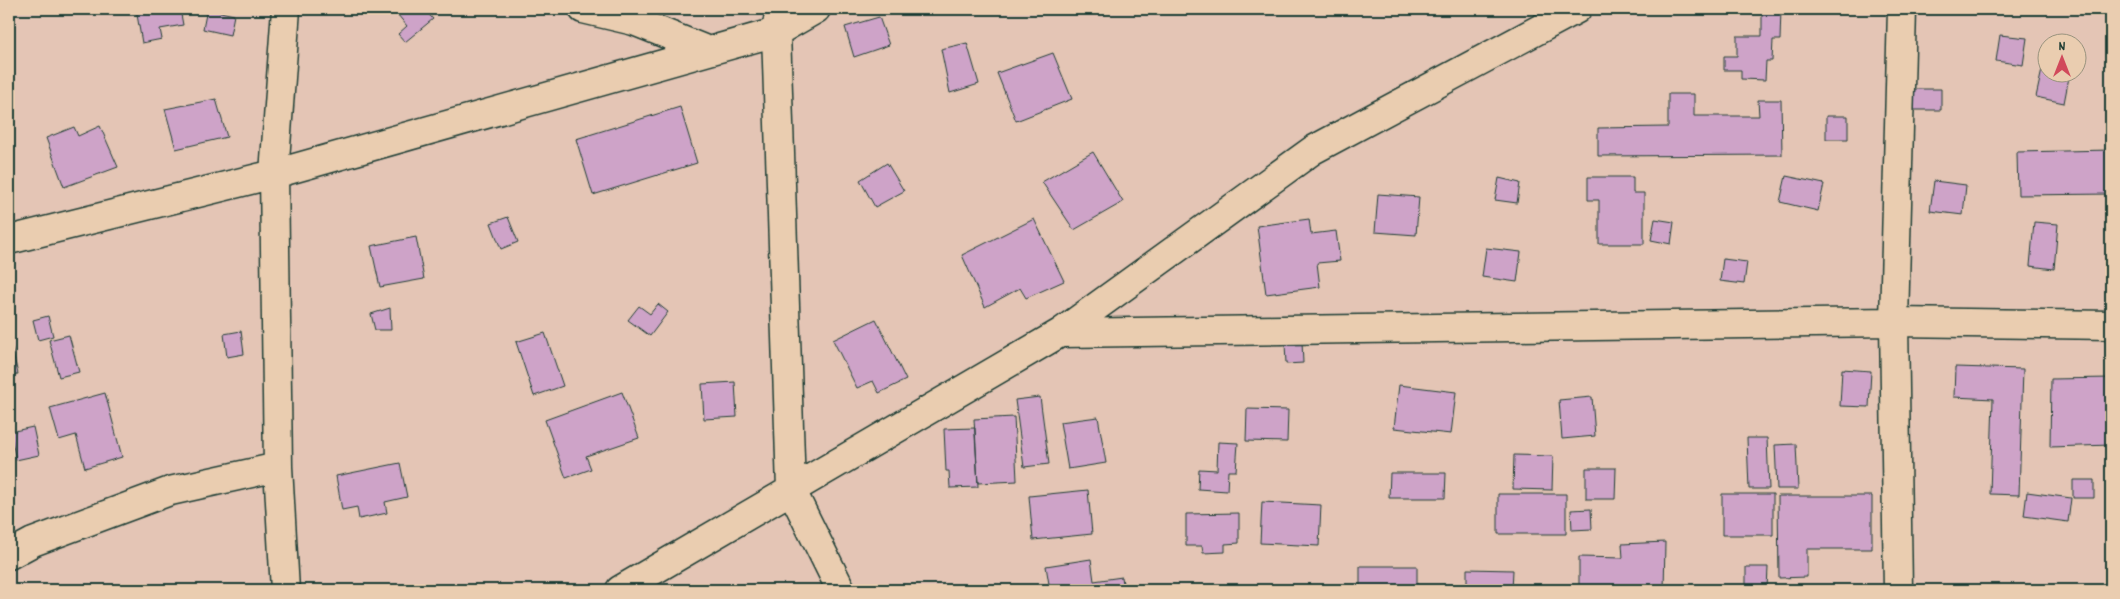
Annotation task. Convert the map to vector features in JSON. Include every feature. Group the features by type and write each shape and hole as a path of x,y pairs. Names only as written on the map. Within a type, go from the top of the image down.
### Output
{"street":[{"path":"285,590 278,467 274,174 286,9"},
{"path":"583,9 634,21 706,50"},
{"path":"9,240 274,174 706,50 778,20 816,9"},
{"path":"620,590 1060,333 1314,150 1493,56 1577,9"},
{"path":"1898,590 1894,322 1902,9"},
{"path":"778,20 791,489 841,590"},
{"path":"1060,333 1894,322 2111,325"},
{"path":"9,555 33,542 170,491 278,467"}],"building":[{"path":"136,9 180,9 183,25 160,29 162,39 142,43"},
{"path":"207,9 234,15 230,35 203,29"},
{"path":"393,9 424,9 433,19 405,42 398,34 407,26"},
{"path":"1762,9 1781,9 1780,40 1773,40 1772,61 1766,61 1765,80 1741,79 1741,70 1724,70 1724,56 1737,56 1737,36 1762,36"},
{"path":"879,17 889,45 854,57 845,27"},
{"path":"2000,35 2027,38 2023,65 1996,61"},
{"path":"967,43 979,84 950,93 941,49"},
{"path":"1053,53 1072,99 1016,121 997,73"},
{"path":"2039,82 2068,82 2064,103 2036,97"},
{"path":"1913,89 1941,89 1941,110 1913,110"},
{"path":"1668,94 1694,94 1694,116 1759,116 1758,100 1781,100 1782,155 1598,156 1598,128 1668,127"},
{"path":"216,99 227,137 176,149 165,109"},
{"path":"680,107 697,163 593,195 576,139"},
{"path":"1826,116 1848,116 1848,139 1826,139"},
{"path":"100,126 118,167 64,187 46,138 74,127 78,136"},
{"path":"2111,150 2111,194 2018,195 2017,152"},
{"path":"1093,152 1123,202 1074,230 1042,182"},
{"path":"887,163 904,191 875,207 860,180"},
{"path":"1786,176 1824,184 1818,211 1780,202"},
{"path":"1588,177 1633,177 1633,193 1644,193 1644,244 1599,244 1599,200 1588,200"},
{"path":"1499,178 1520,183 1517,203 1495,200"},
{"path":"1934,181 1966,185 1963,215 1930,211"},
{"path":"1378,194 1419,197 1416,235 1375,232"},
{"path":"508,217 518,242 501,249 491,223"},
{"path":"1034,219 1064,281 1026,298 1020,288 985,307 962,255"},
{"path":"1309,219 1311,234 1336,231 1340,261 1317,263 1320,287 1266,294 1257,226"},
{"path":"1655,219 1674,222 1671,244 1651,240"},
{"path":"2034,222 2058,224 2054,269 2030,266"},
{"path":"416,237 424,279 380,287 371,246"},
{"path":"1486,248 1521,252 1517,282 1482,277"},
{"path":"1723,259 1747,262 1744,284 1720,281"},
{"path":"658,304 668,312 650,336 628,320 639,306 650,314"},
{"path":"390,308 391,330 375,330 371,314"},
{"path":"48,316 53,336 38,340 33,320"},
{"path":"876,319 906,380 879,393 873,381 857,388 833,340"},
{"path":"241,331 244,354 227,357 224,334"},
{"path":"545,333 563,386 534,396 516,342"},
{"path":"69,335 79,372 59,377 49,340"},
{"path":"9,336 18,374 9,375"},
{"path":"1302,342 1303,363 1286,364 1285,343"},
{"path":"1955,367 2023,369 2019,495 1990,494 1993,399 1954,397"},
{"path":"1842,369 1871,371 1869,407 1840,406"},
{"path":"2111,378 2111,445 2050,447 2051,379"},
{"path":"735,382 737,417 704,419 702,384"},
{"path":"1399,385 1456,392 1451,434 1394,428"},
{"path":"622,392 639,438 586,456 591,469 566,478 545,420"},
{"path":"105,393 122,457 85,468 76,435 59,440 50,408"},
{"path":"1040,397 1049,464 1024,467 1015,400"},
{"path":"1592,397 1595,436 1562,439 1559,400"},
{"path":"1247,409 1288,410 1287,442 1246,441"},
{"path":"1014,417 1017,481 978,483 974,419"},
{"path":"1098,417 1106,463 1068,469 1060,422"},
{"path":"33,427 39,455 16,460 10,432"},
{"path":"975,428 978,487 950,488 949,471 946,471 944,429"},
{"path":"1747,438 1767,438 1769,489 1749,489"},
{"path":"1218,442 1238,443 1236,471 1228,471 1227,491 1198,489 1199,469 1217,470"},
{"path":"1796,444 1798,489 1777,489 1775,445"},
{"path":"1514,455 1553,456 1552,490 1513,489"},
{"path":"400,463 407,497 385,502 387,513 359,519 357,507 342,510 336,476"},
{"path":"1586,468 1616,468 1615,499 1586,499"},
{"path":"1390,473 1446,473 1445,498 1389,498"},
{"path":"2073,480 2094,480 2094,498 2073,498"},
{"path":"1088,490 1092,534 1033,540 1029,496"},
{"path":"2027,492 2071,498 2068,522 2024,516"},
{"path":"1498,494 1566,494 1566,534 1498,534"},
{"path":"1722,494 1773,494 1773,535 1722,535"},
{"path":"1778,496 1872,496 1872,549 1807,549 1807,577 1779,578"},
{"path":"1262,502 1321,505 1319,546 1260,543"},
{"path":"1591,509 1592,529 1572,530 1571,510"},
{"path":"1239,513 1239,543 1225,544 1225,552 1203,553 1202,546 1186,546 1186,514"},
{"path":"1665,542 1664,590 1579,590 1579,557 1623,558 1622,544"},
{"path":"1091,559 1094,581 1122,577 1124,590 1050,590 1046,566"},
{"path":"1360,566 1417,566 1417,590 1360,590"},
{"path":"1746,567 1768,567 1767,590 1746,590"},
{"path":"1467,569 1513,570 1512,590 1467,590"},
{"path":"960,588 960,590 925,590"}]}
